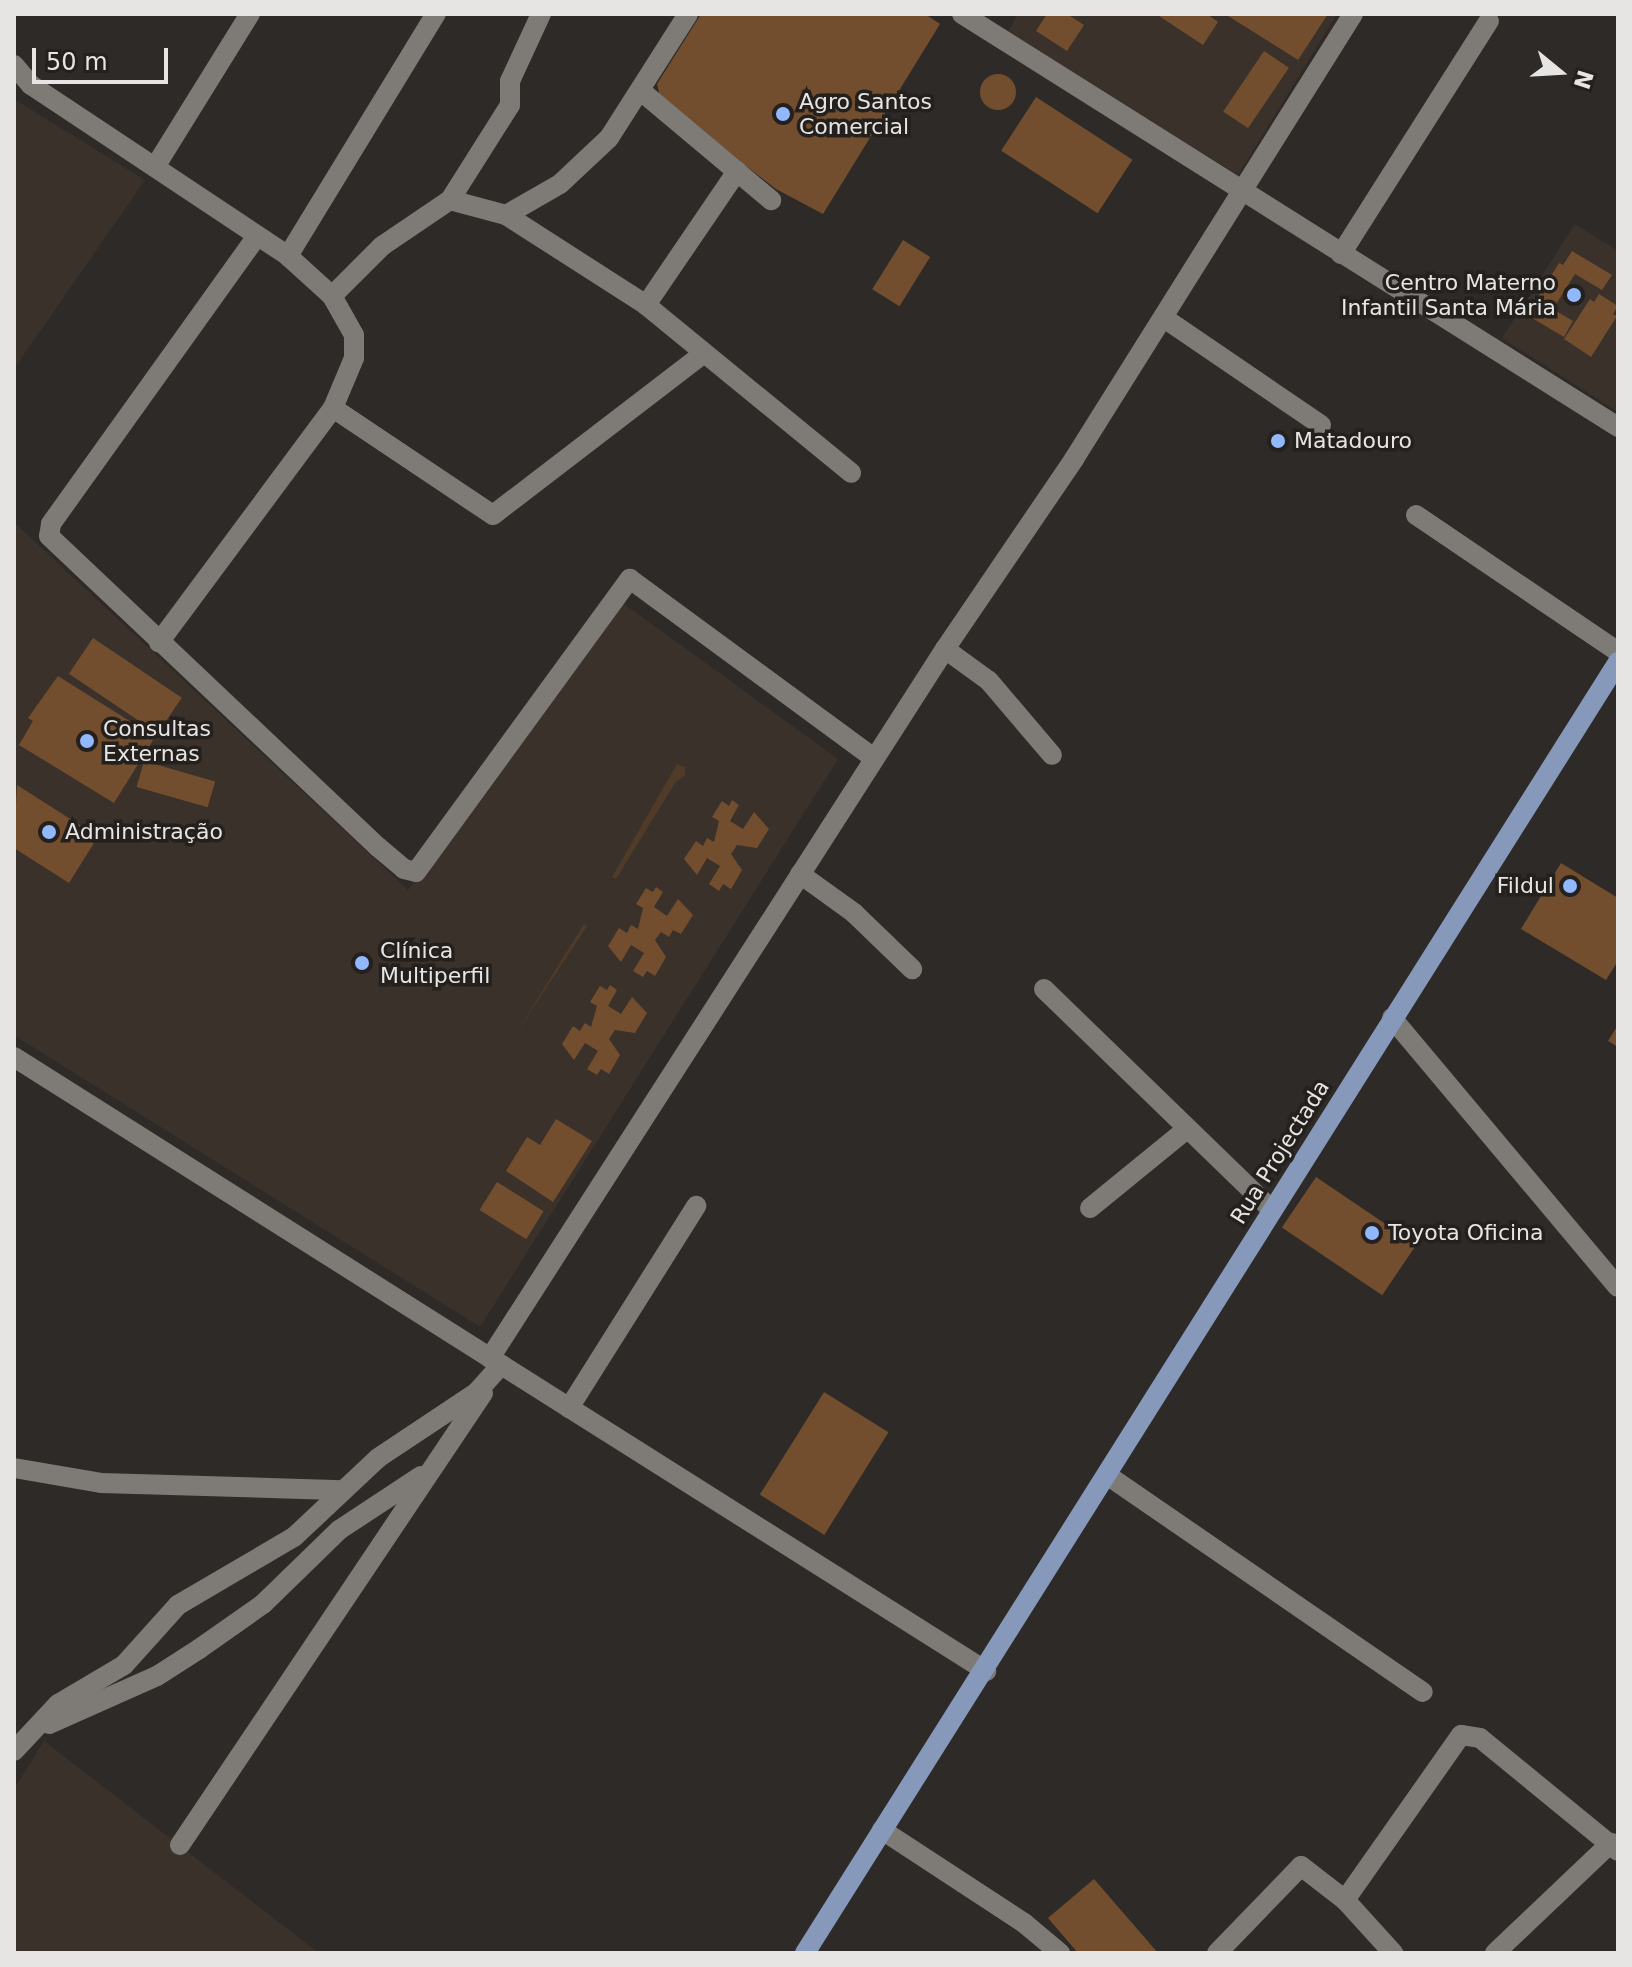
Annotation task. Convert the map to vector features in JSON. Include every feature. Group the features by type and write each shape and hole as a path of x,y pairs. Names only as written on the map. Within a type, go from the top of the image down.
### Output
{"main road":[{"name":"Rua Projectada","path":"805,1953 986,1671 1392,1018 1618,662"}],"street":[{"path":"155,167 250,14"},
{"path":"288,256 436,14"},
{"path":"332,296 382,246 450,200 510,105 510,81 541,14"},
{"path":"506,215 560,184 609,138 688,14"},
{"path":"962,14 1241,194 1618,427"},
{"path":"15,1749 58,1704 124,1665 178,1605 294,1537 378,1458 476,1393 800,874 1164,318 1353,14"},
{"path":"1341,254 1489,21"},
{"path":"14,65 31,85 288,256 332,296 354,335 351,368 333,408 159,642"},
{"path":"641,91 771,200"},
{"path":"646,305 737,171"},
{"path":"450,200 506,215 646,305 851,473"},
{"path":"257,236 49,530 52,542 378,847 413,873 630,579 874,758"},
{"path":"1164,318 1321,425"},
{"path":"333,408 493,515 704,353"},
{"path":"1416,515 1618,652"},
{"path":"945,649 989,681 1052,755"},
{"path":"800,874 854,913 912,969"},
{"path":"1044,989 1272,1210"},
{"path":"1392,1018 1618,1287"},
{"path":"14,1057 986,1671"},
{"path":"1090,1208 1187,1129"},
{"path":"569,1408 696,1206"},
{"path":"180,1845 441,1456 496,1362"},
{"path":"15,1749 61,1717 157,1676 242,1620 339,1530 404,1491 441,1456"},
{"path":"14,1468 101,1483 342,1490"},
{"path":"1107,1475 1423,1692"},
{"path":"1345,1900 1461,1735 1480,1738 1614,1847 1495,1953"},
{"path":"882,1830 1024,1923 1060,1953"},
{"path":"1217,1953 1301,1866 1345,1900 1389,1951"}],"shaded area":[{"path":"1018,14 1337,14 1238,175 1007,33"},
{"path":"14,99 145,180 14,369"},
{"name":"Centro Materno Infantil Santa Mária","path":"1575,224 1618,251 1618,412 1502,338"},
{"name":"Clínica Multiperfil","path":"14,522 408,890 620,601 838,759 480,1327 14,1035"},
{"path":"677,764 685,767 685,775 675,783 616,879 612,877"},
{"path":"584,924 587,926 512,1040"},
{"path":"44,1741 319,1953 14,1953 14,1789"}],"building":[{"name":"Agro Santos Comercial","path":"701,14 925,14 940,24 823,214 776,189 661,101 657,84"},
{"path":"1047,14 1067,14 1084,25 1067,51 1036,31"},
{"path":"1156,14 1207,14 1218,22 1203,45"},
{"path":"1225,14 1328,14 1298,60"},
{"path":"1264,51 1289,68 1248,128 1223,112"},
{"path":"998,74 1011,79 1016,92 1011,105 998,110 985,105 980,92 985,79"},
{"path":"1036,97 1132,160 1098,213 1001,151"},
{"path":"903,240 930,257 899,306 872,289"},
{"path":"1572,251 1612,275 1602,290 1575,274 1553,309 1573,321 1564,337 1527,315 1559,263 1563,265"},
{"path":"1599,294 1618,306 1613,314 1617,316 1591,357 1564,339 1590,299 1594,302"},
{"path":"93,638 182,698 158,733 69,674"},
{"name":"Consultas Externas","path":"58,676 155,737 114,803 19,745 33,721 28,718"},
{"path":"144,761 215,781 208,807 137,787"},
{"name":"Administração","path":"17,785 86,829 82,835 94,843 69,883 14,848"},
{"path":"732,800 739,805 730,821 743,829 754,812 769,829 757,848 737,845 731,854 742,870 731,889 723,884 719,891 709,884 720,866 707,858 697,875 684,859 696,841 703,846 707,838 714,842 719,821 712,817 722,801 729,806"},
{"path":"1561,863 1618,898 1618,961 1606,980 1521,929"},
{"path":"656,887 663,892 654,907 667,916 678,899 693,915 681,934 673,930 669,937 661,932 655,940 666,957 655,976 647,971 643,977 633,971 644,953 631,945 621,962 608,946 619,928 627,933 631,925 638,929 643,908 636,904 646,888 653,892"},
{"path":"610,985 617,990 608,1006 621,1014 632,997 647,1013 635,1033 615,1030 609,1039 620,1055 609,1074 601,1069 597,1075 587,1069 598,1051 585,1043 574,1060 562,1044 573,1026 580,1031 585,1023 591,1027 597,1006 590,1002 600,986 607,990"},
{"path":"1618,1025 1618,1047 1608,1041"},
{"path":"556,1119 592,1141 553,1202 506,1171 527,1137 540,1145"},
{"path":"1316,1177 1416,1245 1382,1295 1282,1228"},
{"path":"497,1182 544,1211 526,1239 480,1210"},
{"path":"824,1392 888,1432 824,1535 760,1495"},
{"path":"1094,1879 1158,1953 1078,1953 1048,1918"}],"place":[{"name":"Agro Santos Comercial","path":"783,114"},
{"name":"Centro Materno Infantil Santa Mária","path":"1574,295"},
{"name":"Matadouro","path":"1278,441"},
{"name":"Consultas Externas","path":"87,741"},
{"name":"Administração","path":"49,832"},
{"name":"Fildul","path":"1570,886"},
{"name":"Clínica Multiperfil","path":"362,963"},
{"name":"Toyota Oficina","path":"1372,1233"}]}
